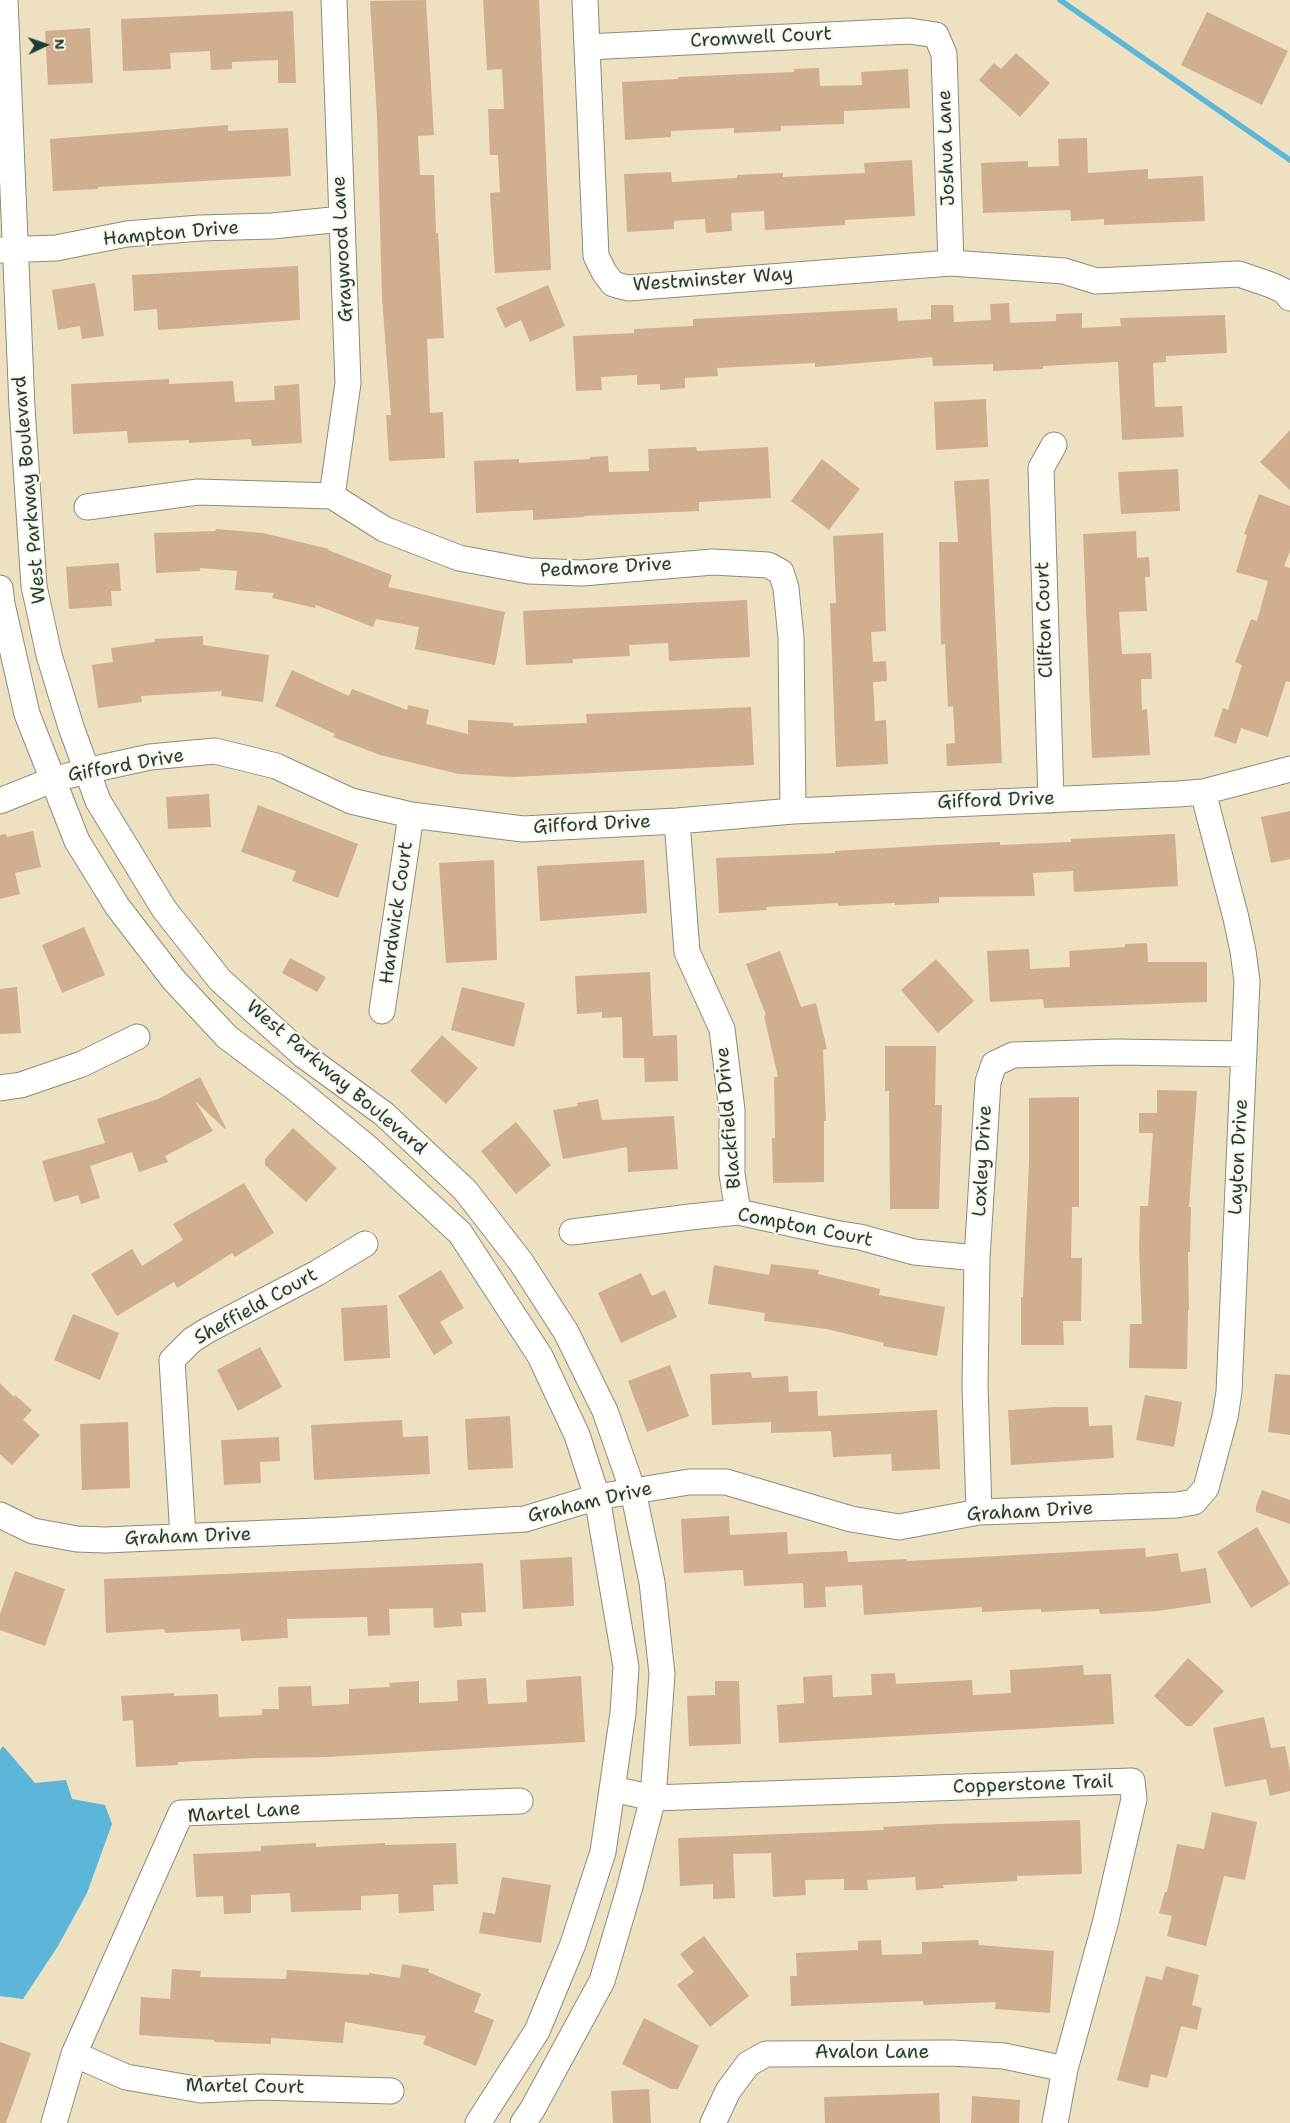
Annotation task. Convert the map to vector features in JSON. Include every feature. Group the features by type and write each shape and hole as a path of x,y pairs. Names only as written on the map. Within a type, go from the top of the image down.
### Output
{"street":[{"name":"West Parkway Boulevard","path":"5,0 8,250 34,586 49,655 86,771 98,802 158,900 220,980 304,1054 384,1114 465,1190 521,1262 566,1332 605,1411 633,1491 652,1582 662,1674 653,1798 629,1890 602,1981 532,2110 523,2123"},
{"name":"Graywood Lane","path":"332,496 348,384 334,0"},
{"name":"Westminster Way","path":"585,0 596,256 613,284 628,288 951,263 1064,271 1096,281 1239,274 1284,291 1290,298"},
{"name":"Cromwell Court","path":"587,47 908,31 936,35"},
{"name":"Joshua Lane","path":"936,35 944,54 951,263"},
{"name":"Hampton Drive","path":"8,250 56,248 136,233 200,228 272,226 342,219"},
{"name":"Clifton Court","path":"1051,800 1041,468 1054,444"},
{"path":"87,507 198,492 332,496"},
{"name":"Pedmore Drive","path":"332,496 384,529 459,558 528,572 582,573 713,562 768,565 781,572 786,588 791,638 793,811"},
{"name":"West Parkway Boulevard","path":"0,588 27,714 77,841 117,906 173,979 227,1037 295,1088 369,1149 460,1233 540,1356 577,1435 597,1497 626,1668 623,1713 603,1852 573,1944 537,2032 478,2123"},
{"name":"Gifford Drive","path":"0,801 52,780 86,771 150,757 215,752 276,766 351,801 411,815 523,829 677,821 793,811 1203,792 1290,769"},
{"name":"Layton Drive","path":"1177,1505 1194,1502 1206,1488 1225,1417 1229,1392 1247,981 1243,951 1203,792"},
{"name":"Hardwick Court","path":"382,1011 411,815"},
{"name":"Blackfield Drive","path":"677,821 688,952 722,1029 732,1110 732,1174 738,1212"},
{"path":"0,1088 21,1084 82,1064 137,1037"},
{"name":"Loxley Drive","path":"979,1512 975,1385 978,1258 988,1082 994,1064 1013,1055 1116,1052 1244,1054"},
{"name":"Compton Court","path":"572,1232 690,1216 738,1212 860,1237 914,1252 978,1258"},
{"name":"Sheffield Court","path":"183,1536 172,1360 192,1340 208,1330 317,1273 366,1244"},
{"name":"Graham Drive","path":"0,1515 33,1531 78,1539 105,1540 340,1530 525,1519 597,1497 689,1482 726,1482 851,1519 898,1527 979,1512 1177,1505"},
{"name":"Copperstone Trail","path":"613,1789 653,1798 1132,1781 1134,1799 1105,1924 1065,2069 1055,2123"},
{"name":"Martel Lane","path":"54,2123 74,2054 181,1813 520,1801"},
{"name":"Avalon Lane","path":"713,2123 728,2091 748,2064 766,2054 952,2053 1004,2056 1065,2069"},
{"name":"Martel Court","path":"74,2054 126,2077 201,2090 261,2087 391,2091"}],"water":[{"path":"3,1746 35,1783 66,1780 72,1799 105,1805 112,1824 87,1893 58,1946 23,1999 0,1996 0,1750"}],"building":[{"path":"426,0 434,135 418,136 420,175 434,175 436,233 438,233 444,338 427,339 430,413 443,412 445,458 389,461 386,415 391,415 382,298 377,117 370,1"},
{"path":"483,0 539,0 551,270 495,273 490,193 500,192 498,155 490,155 488,109 504,109 502,69 487,70"},
{"path":"293,11 296,83 278,83 278,60 232,62 232,69 211,70 210,51 170,53 171,69 123,71 121,19"},
{"path":"1207,12 1288,51 1262,105 1181,65"},
{"path":"90,28 93,83 48,85 45,31"},
{"path":"1016,53 1050,83 1020,117 979,80 994,63 1001,69"},
{"path":"819,68 820,86 862,85 861,72 908,69 910,108 844,111 844,124 781,126 781,131 734,133 734,128 671,131 671,137 625,140 622,82 678,79 678,77 794,72 794,69"},
{"path":"228,125 228,131 288,128 291,176 53,191 50,139"},
{"path":"1087,138 1088,173 1148,169 1148,179 1203,176 1205,221 1104,225 1104,219 1071,221 1070,210 983,213 981,163 1028,161 1028,167 1059,166 1058,139"},
{"path":"912,160 915,216 845,220 845,225 765,230 764,211 731,213 732,231 706,233 705,219 674,221 674,229 627,232 624,174 671,172 672,182 737,178 737,175 783,173 783,177 865,173 864,163"},
{"path":"298,266 300,320 158,330 157,309 134,311 132,275"},
{"path":"95,283 104,336 82,339 80,326 58,330 52,290"},
{"path":"548,285 565,326 530,342 521,320 505,328 496,308"},
{"path":"1009,303 1010,323 1056,321 1056,314 1082,313 1082,328 1121,326 1120,318 1225,315 1227,353 1166,356 1166,362 1153,363 1155,407 1182,406 1184,437 1122,440 1118,362 1043,366 1043,369 993,371 993,364 933,366 932,357 815,367 815,363 717,368 718,376 685,378 685,388 660,390 660,384 637,385 637,375 601,377 602,390 576,391 573,336 634,333 634,329 693,326 693,319 897,308 898,321 931,319 931,305 953,305 954,322 991,320 990,304"},
{"path":"169,379 169,384 233,381 235,402 275,400 274,386 299,384 302,443 252,446 251,439 189,443 189,440 128,443 127,431 73,434 71,384"},
{"path":"986,399 988,447 936,450 934,402"},
{"path":"1290,430 1290,490 1260,462"},
{"path":"696,447 697,451 768,447 771,498 699,502 699,511 533,520 533,510 476,513 474,461 519,459 519,463 590,459 590,457 608,456 609,472 649,471 648,449"},
{"path":"822,459 860,489 829,530 791,501"},
{"path":"1178,469 1180,511 1121,514 1118,472"},
{"path":"989,479 1002,763 947,766 946,744 955,743 953,706 948,707 945,644 941,645 939,542 958,542 954,481"},
{"path":"1259,494 1290,506 1290,551 1284,566 1290,568 1290,682 1286,681 1268,737 1241,728 1236,744 1214,736 1223,708 1228,710 1242,665 1235,662 1251,619 1257,621 1268,581 1236,572 1247,535 1244,534"},
{"path":"216,529 263,533 329,549 392,575 388,587 505,612 495,665 415,649 419,627 376,619 373,627 316,605 315,608 272,598 274,593 235,590 237,571 200,568 200,571 156,573 154,533 215,531"},
{"path":"1136,531 1137,558 1149,557 1150,577 1145,577 1147,611 1119,612 1122,654 1151,653 1152,679 1141,679 1142,710 1147,709 1150,755 1092,758 1083,534"},
{"path":"883,533 886,631 871,632 873,662 886,661 887,681 873,682 875,721 886,720 888,764 836,767 830,603 836,603 833,536"},
{"path":"119,563 121,591 111,591 112,606 69,609 66,567"},
{"path":"747,600 750,657 669,661 668,643 629,645 630,656 572,659 573,663 526,665 523,611"},
{"path":"203,636 203,645 269,655 263,702 221,696 222,691 141,696 142,702 98,708 92,665 113,662 111,648 155,642 154,639"},
{"path":"292,670 349,696 352,689 407,710 408,705 429,710 426,724 468,734 468,720 514,723 513,726 587,723 586,714 751,707 754,765 513,777 459,774 380,755 333,737 335,734 275,706"},
{"path":"209,794 211,827 168,829 166,797"},
{"path":"258,805 358,844 338,898 292,881 296,871 241,852"},
{"path":"1290,811 1290,859 1271,863 1261,817"},
{"path":"33,831 41,867 15,873 20,894 0,899 0,835 6,834 7,837"},
{"path":"1175,834 1178,886 1074,892 1073,871 1033,873 1035,896 939,897 939,903 838,906 838,903 766,907 767,910 719,913 716,858 835,853 835,851 1000,842 1000,845 1071,842 1071,839"},
{"path":"494,860 497,960 446,963 439,863"},
{"path":"644,860 647,913 540,921 537,866"},
{"path":"84,927 105,975 62,993 42,945"},
{"path":"1147,943 1148,962 1207,962 1207,1002 1044,1008 1043,999 990,1002 987,951 1029,949 1030,969 1070,967 1069,951 1125,947 1125,944"},
{"path":"780,951 801,1007 816,1003 827,1049 823,1050 826,1121 824,1121 824,1182 773,1183 772,1138 775,1138 774,1077 778,1077 764,1016 766,1015 746,964"},
{"path":"290,958 326,977 317,992 282,973"},
{"path":"936,959 974,1001 938,1033 901,990"},
{"path":"650,972 653,1036 677,1035 678,1081 645,1082 644,1058 623,1058 622,1017 602,1018 602,1012 577,1014 575,976"},
{"path":"17,987 21,1033 0,1034 0,989"},
{"path":"462,987 525,1003 514,1047 451,1030"},
{"path":"442,1035 478,1068 446,1104 410,1071"},
{"path":"885,1046 936,1046 935,1105 942,1105 939,1209 890,1209 889,1091 885,1091"},
{"path":"200,1077 225,1129 195,1101 213,1131 165,1156 168,1162 139,1172 132,1152 90,1166 100,1198 81,1204 78,1195 54,1202 42,1161 105,1143 97,1119 158,1099"},
{"path":"1157,1090 1197,1091 1189,1207 1191,1207 1190,1252 1188,1252 1187,1369 1129,1368 1130,1324 1142,1324 1139,1247 1140,1206 1148,1206 1153,1133 1139,1133 1139,1113 1157,1113"},
{"path":"1079,1097 1079,1207 1072,1207 1071,1258 1082,1258 1081,1321 1063,1321 1064,1345 1021,1345 1021,1297 1023,1297 1029,1162 1029,1098"},
{"path":"598,1099 602,1120 674,1116 678,1169 628,1172 627,1147 563,1159 553,1110 578,1106 577,1103"},
{"path":"516,1122 551,1165 516,1194 481,1151"},
{"path":"293,1128 337,1168 306,1202 265,1165 265,1159"},
{"path":"244,1183 274,1233 235,1257 232,1253 177,1288 174,1282 117,1316 91,1274 132,1249 142,1266 183,1240 173,1224"},
{"path":"771,1264 819,1270 818,1274 880,1289 879,1295 945,1307 937,1356 883,1346 884,1343 827,1329 764,1321 765,1313 708,1304 714,1265 769,1275"},
{"path":"441,1270 464,1308 440,1322 453,1343 434,1355 398,1296"},
{"path":"641,1273 652,1296 665,1290 677,1317 621,1343 598,1293"},
{"path":"387,1305 390,1358 344,1361 341,1308"},
{"path":"73,1314 119,1333 100,1380 54,1360"},
{"path":"260,1347 282,1387 238,1411 217,1370"},
{"path":"670,1365 689,1416 647,1432 628,1381"},
{"path":"751,1372 752,1378 788,1376 789,1392 817,1391 818,1416 937,1410 940,1469 892,1471 891,1454 833,1457 831,1431 771,1433 771,1422 712,1425 710,1374"},
{"path":"1275,1374 1290,1375 1290,1435 1268,1432"},
{"path":"0,1383 14,1397 15,1395 32,1410 23,1420 40,1435 12,1465 0,1454"},
{"path":"1145,1395 1182,1402 1174,1447 1136,1440"},
{"path":"1088,1407 1089,1426 1112,1425 1114,1458 1011,1465 1008,1410"},
{"path":"510,1416 513,1468 468,1470 465,1419"},
{"path":"402,1420 403,1437 428,1436 430,1474 314,1480 311,1425"},
{"path":"128,1422 130,1488 82,1490 80,1424"},
{"path":"279,1437 280,1461 260,1462 261,1483 224,1485 221,1440"},
{"path":"1262,1490 1290,1500 1290,1524 1256,1512 1256,1506"},
{"path":"729,1516 730,1535 787,1532 788,1554 847,1551 848,1562 907,1559 907,1561 1145,1548 1146,1557 1178,1553 1181,1572 1206,1568 1211,1603 1158,1611 1100,1614 1099,1609 1041,1612 1041,1609 982,1612 982,1607 864,1615 862,1585 825,1587 826,1607 804,1608 803,1583 744,1586 743,1570 684,1573 681,1519"},
{"path":"1257,1527 1290,1584 1251,1608 1217,1552"},
{"path":"572,1557 574,1606 523,1609 520,1560"},
{"path":"483,1563 486,1612 461,1613 462,1626 434,1628 433,1608 389,1609 390,1635 368,1636 367,1617 287,1619 288,1638 241,1641 240,1629 165,1633 164,1629 106,1633 104,1579"},
{"path":"15,1571 65,1589 45,1646 0,1630 0,1614"},
{"path":"1188,1658 1224,1691 1192,1726 1186,1726 1154,1696"},
{"path":"1083,1665 1084,1675 1111,1674 1114,1724 779,1743 777,1705 804,1703 803,1677 832,1675 833,1697 872,1695 871,1674 895,1673 896,1684 972,1680 973,1695 1011,1693 1010,1670"},
{"path":"581,1676 585,1742 327,1757 178,1762 178,1765 136,1767 133,1720 123,1721 121,1696 174,1693 174,1696 218,1694 219,1717 262,1715 262,1709 279,1709 278,1687 311,1686 312,1706 349,1704 349,1689 390,1687 389,1683 419,1681 419,1703 458,1701 457,1680 486,1678 488,1704 527,1702 526,1680"},
{"path":"715,1681 739,1681 741,1744 689,1746 687,1696 715,1695"},
{"path":"1264,1717 1271,1748 1285,1746 1290,1771 1290,1791 1270,1796 1266,1779 1225,1787 1213,1728"},
{"path":"1212,1812 1257,1822 1245,1880 1224,1876 1206,1946 1167,1936 1172,1916 1159,1913 1165,1892 1167,1892 1177,1844 1204,1849"},
{"path":"1080,1820 1082,1874 1017,1876 1017,1881 943,1885 944,1888 916,1890 915,1877 867,1880 868,1890 844,1890 844,1879 805,1880 806,1895 773,1897 771,1853 733,1854 735,1898 713,1899 713,1884 680,1886 678,1838 884,1830 883,1827 940,1824"},
{"path":"316,1843 316,1847 385,1843 385,1845 456,1843 458,1884 433,1885 434,1911 399,1913 398,1894 361,1896 361,1910 291,1912 290,1893 251,1895 251,1913 224,1914 223,1896 196,1897 193,1854 261,1851 261,1846"},
{"path":"502,1877 551,1885 541,1943 479,1933 483,1912 495,1914"},
{"path":"704,1936 749,1996 710,2027 677,1985 694,1972 680,1954"},
{"path":"881,1940 882,1955 922,1954 922,1942 978,1940 979,1945 1054,1951 1050,2013 995,2009 996,2002 924,2005 923,2001 791,2006 790,1976 797,1976 796,1953 858,1950 858,1941"},
{"path":"402,1964 429,1969 428,1972 481,1994 474,2012 494,2020 476,2066 423,2044 426,2036 345,2022 343,2043 271,2038 271,2044 214,2042 214,2040 139,2035 141,1997 170,1999 172,1969 201,1971 200,1977 286,1979 287,1970 369,1975 369,1973 400,1978"},
{"path":"1166,1966 1199,1975 1192,2005 1202,2008 1197,2030 1181,2026 1167,2078 1151,2074 1148,2088 1117,2080 1146,1976 1162,1980"},
{"path":"644,2018 699,2046 678,2089 671,2089 622,2064"},
{"path":"0,2042 31,2053 6,2123 0,2123"},
{"path":"649,2089 651,2123 613,2123 611,2091"},
{"path":"939,2093 940,2123 825,2123 824,2097"},
{"path":"972,2096 1020,2100 1019,2123 971,2123"}],"waterway":[{"path":"1060,0 1290,160"}]}
